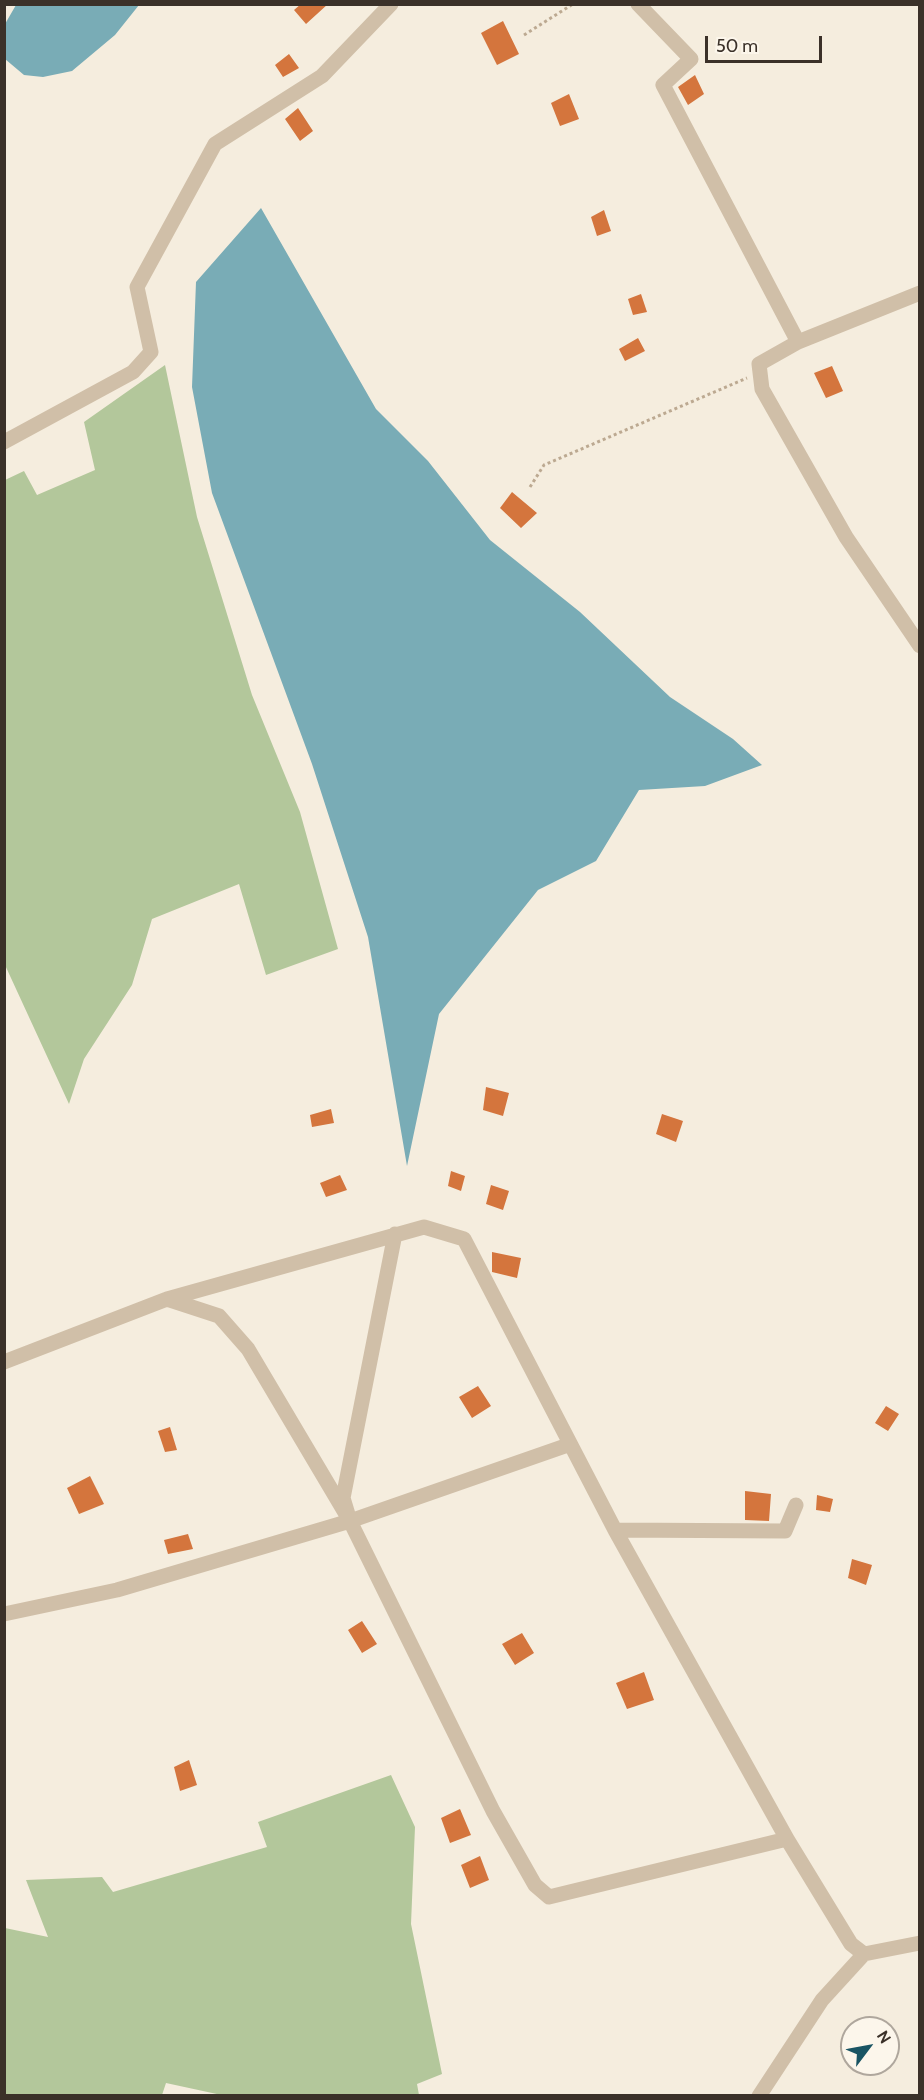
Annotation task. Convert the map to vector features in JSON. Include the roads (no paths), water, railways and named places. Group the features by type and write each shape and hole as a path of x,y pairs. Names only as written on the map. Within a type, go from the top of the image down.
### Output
{"street":[{"path":"4,442 133,372 151,352 137,287 215,144 322,76 391,4"},
{"path":"638,4 691,59 663,85 798,342"},
{"path":"920,293 798,342 759,364 762,389 846,537 920,646"},
{"path":"4,1362 167,1299 394,1234 424,1227 464,1239 568,1445 787,1839 851,1944 864,1954"},
{"path":"350,1521 343,1498 394,1234"},
{"path":"167,1299 219,1316 248,1348 350,1521 493,1811 535,1885 549,1897 787,1839"},
{"path":"4,1614 117,1590 350,1521 568,1445"},
{"path":"615,1530 785,1531 796,1505"},
{"path":"759,2096 822,2000 864,1954 920,1943"}],"water":[{"path":"16,5 139,5 115,35 72,71 43,77 24,75 5,59 5,24"},
{"path":"261,208 376,409 428,461 490,540 580,612 670,697 733,739 762,765 705,786 639,790 596,861 538,890 439,1014 407,1166 368,937 312,764 212,493 192,387 196,282"}]}
